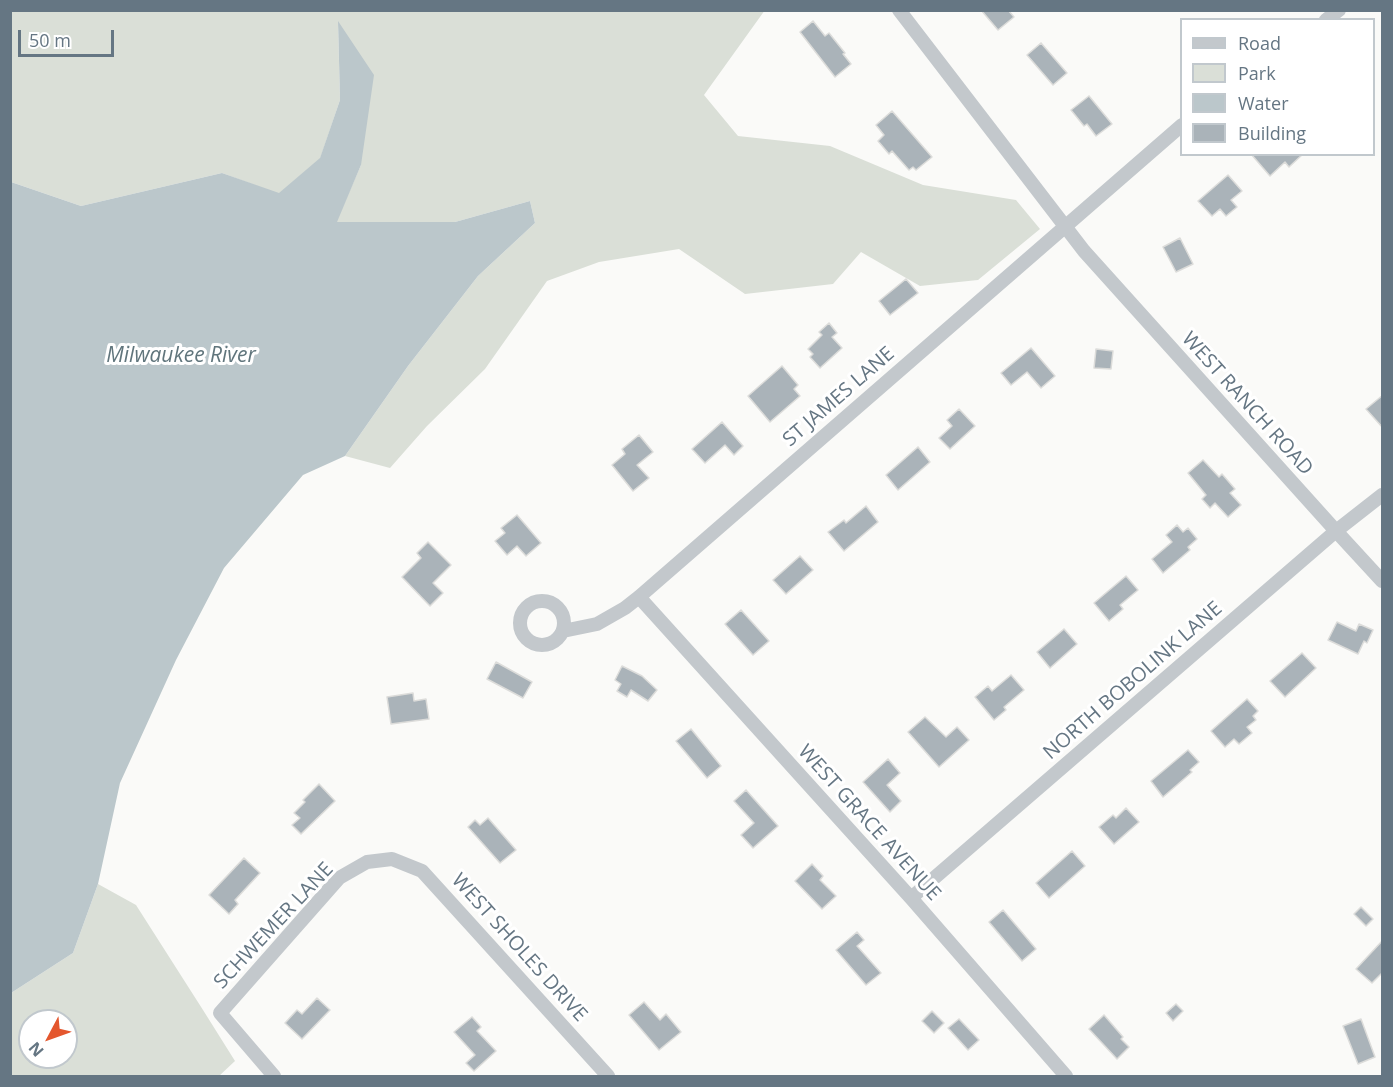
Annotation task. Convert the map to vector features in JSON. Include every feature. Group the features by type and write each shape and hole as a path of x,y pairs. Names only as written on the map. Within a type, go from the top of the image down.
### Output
{"street":[{"path":"898,10 1065,226"},
{"name":"ST JAMES LANE","path":"563,631 597,624 639,597 1180,127"},
{"name":"WEST RANCH ROAD","path":"1065,226 1084,251 1383,581"},
{"name":"NORTH BOBOLINK LANE","path":"911,898 1336,531 1383,495"},
{"name":"WEST GRACE AVENUE","path":"639,597 911,898 1066,1077"},
{"name":"SCHWEMER LANE","path":"274,1077 220,1013 339,878 367,862 392,859"},
{"name":"WEST SHOLES DRIVE","path":"392,859 423,871 608,1077"}],"green space":[{"path":"765,10 704,95 738,136 830,146 923,185 1016,200 1040,229 978,280 920,286 861,252 833,284 745,294 679,249 599,262 547,281 485,369 427,426 390,468 345,456 408,366 478,276 535,223 530,201 455,222 336,222 361,165 338,23 340,100 320,159 279,194 222,173 81,206 11,182 11,11"},
{"path":"98,884 136,905 235,1061 219,1076 11,1076 11,993 73,953"}],"water":[{"name":"Milwaukee River","path":"338,21 374,75 361,165 337,222 455,222 530,201 535,223 478,276 408,366 345,456 303,475 224,568 176,660 120,783 98,884 73,953 11,993 11,182 81,206 222,173 279,193 320,158 340,100"}],"building":[{"path":"981,10 1008,10 1014,17 998,30"},
{"path":"813,21 825,36 829,33 851,64 835,77 800,32"},
{"path":"1041,43 1067,73 1053,85 1027,55"},
{"path":"1089,96 1112,124 1096,136 1087,124 1084,126 1071,110"},
{"path":"892,111 932,157 916,170 913,167 909,170 892,151 889,154 878,141 884,135 876,125"},
{"path":"1253,156 1301,156 1289,167 1285,162 1270,176"},
{"path":"1228,175 1242,191 1231,200 1237,207 1226,216 1220,209 1212,216 1198,201"},
{"path":"1180,238 1193,264 1176,272 1163,247"},
{"path":"906,279 918,293 890,315 879,301"},
{"path":"829,323 837,333 832,337 842,348 820,368 810,357 813,354 808,349 822,335 819,332"},
{"path":"1031,348 1055,376 1041,388 1027,372 1011,385 1001,373"},
{"path":"1096,349 1113,351 1111,369 1094,368"},
{"path":"782,366 798,385 794,389 800,396 770,422 748,396"},
{"path":"1383,395 1383,428 1366,409"},
{"path":"959,409 975,426 950,449 939,438 952,426 947,420"},
{"path":"722,422 743,446 734,455 725,445 705,463 692,449"},
{"path":"639,435 653,452 637,465 649,478 633,491 612,465 625,454 622,449"},
{"path":"918,447 930,462 898,490 886,475"},
{"path":"1203,460 1219,477 1222,474 1235,489 1230,493 1241,505 1228,517 1215,503 1210,508 1202,499 1206,495 1188,473"},
{"path":"866,506 878,522 844,551 828,532 844,520 846,523"},
{"path":"517,515 541,543 526,556 517,546 507,555 495,541 505,533 501,528"},
{"path":"1177,525 1183,532 1188,528 1197,539 1188,547 1190,550 1163,573 1152,559 1172,542 1166,535"},
{"path":"428,542 451,565 433,583 443,593 430,606 402,577 421,558 417,553"},
{"path":"800,556 813,570 786,594 773,580"},
{"path":"1126,576 1138,590 1120,605 1123,609 1109,621 1094,603"},
{"path":"741,610 769,641 753,655 725,624"},
{"path":"1337,622 1356,631 1359,624 1373,630 1367,643 1364,641 1358,654 1328,640"},
{"path":"1064,629 1077,644 1050,668 1037,652"},
{"path":"1302,653 1316,668 1285,697 1270,681"},
{"path":"496,662 532,682 523,698 487,679"},
{"path":"622,666 642,676 657,690 648,701 631,690 627,697 617,691 621,684 615,680"},
{"path":"1011,675 1024,690 1004,707 1006,710 994,720 975,697 988,686 992,691"},
{"path":"413,693 414,701 426,699 429,719 391,724 387,697"},
{"path":"1247,699 1258,711 1253,716 1256,720 1247,727 1252,733 1239,744 1234,739 1225,747 1211,731"},
{"path":"925,717 946,737 957,727 969,740 939,767 908,732"},
{"path":"691,729 721,766 707,778 676,741"},
{"path":"1188,750 1199,762 1190,770 1192,772 1163,797 1151,781"},
{"path":"888,759 900,773 887,785 901,801 890,812 863,782"},
{"path":"319,784 335,801 301,834 292,825 300,818 294,813"},
{"path":"746,790 778,826 753,848 741,835 754,823 734,801"},
{"path":"1126,808 1139,822 1114,844 1099,827 1113,815 1116,818"},
{"path":"488,818 516,850 500,863 468,827 475,820 480,825"},
{"path":"1072,851 1085,866 1049,898 1036,883"},
{"path":"244,858 260,873 235,900 238,904 229,914 209,895"},
{"path":"812,864 823,876 820,880 836,896 822,909 795,881"},
{"path":"1361,907 1373,919 1366,926 1354,914"},
{"path":"1003,910 1036,949 1022,961 989,922"},
{"path":"857,932 864,940 857,946 881,973 866,985 836,950"},
{"path":"1383,940 1383,972 1372,983 1356,969"},
{"path":"317,998 330,1010 302,1039 285,1023 297,1010 302,1014"},
{"path":"644,1002 660,1020 666,1014 681,1032 659,1050 629,1015"},
{"path":"1176,1004 1183,1011 1173,1021 1166,1013"},
{"path":"932,1011 944,1023 934,1033 922,1021"},
{"path":"1104,1015 1129,1047 1117,1059 1089,1029"},
{"path":"472,1017 481,1027 477,1031 496,1051 474,1071 466,1063 475,1055 454,1032"},
{"path":"959,1019 979,1040 968,1050 948,1028"},
{"path":"1361,1019 1375,1057 1358,1064 1343,1026"}]}
